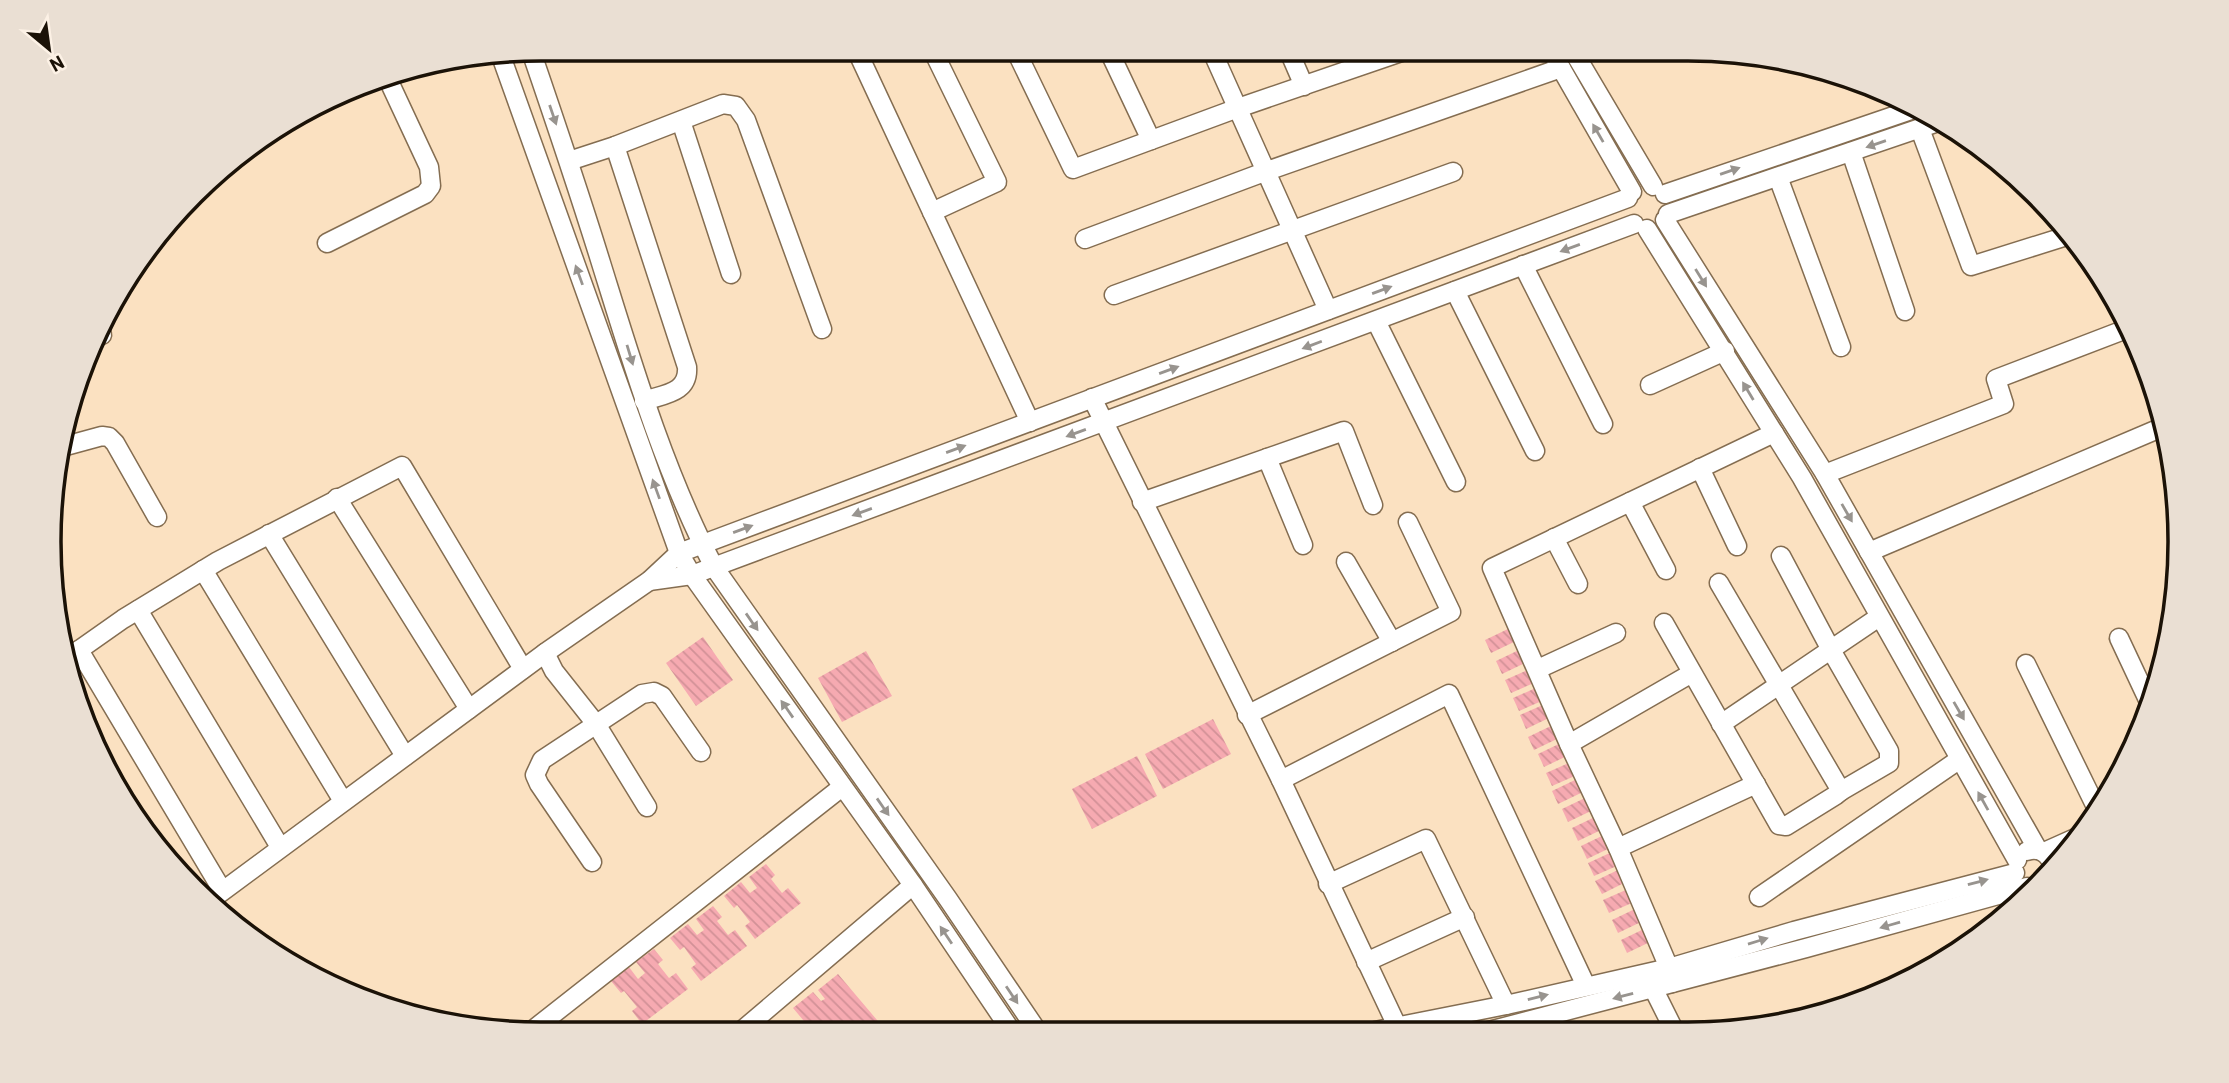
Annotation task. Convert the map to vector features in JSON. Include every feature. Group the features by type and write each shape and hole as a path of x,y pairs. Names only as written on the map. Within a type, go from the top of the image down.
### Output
{"street":[{"path":"535,61 569,161 644,401 702,544 714,567 1031,1022"},
{"path":"862,61 1030,422"},
{"path":"932,212 997,181 938,61"},
{"path":"1021,61 1073,169 1376,61"},
{"path":"1114,61 1151,140"},
{"path":"1216,61 1328,310"},
{"path":"1293,61 1304,86"},
{"path":"1557,61 1630,195 1627,212 1641,226 1725,351 1801,478 1960,759 2016,866 2023,885"},
{"path":"1579,61 1659,190 1669,200 1667,217 1825,474 2045,856"},
{"path":"503,63 679,553 692,576 913,885 1005,1022"},
{"path":"1085,239 1267,171 1561,68"},
{"path":"327,243 425,194 431,186 429,167 391,86"},
{"path":"569,161 723,104 736,106 746,120 822,329"},
{"path":"216,895 545,653 649,581 679,553 1328,310 1630,195 1645,186 1659,190 1903,113"},
{"path":"681,121 731,274"},
{"path":"649,581 692,576 1523,265 1641,226 1660,225 1667,217 1928,126"},
{"path":"1920,129 1971,266 2060,238"},
{"path":"615,146 687,367 688,377 685,384 644,401"},
{"path":"1851,152 1905,311"},
{"path":"1114,295 1453,172"},
{"path":"1778,177 1841,347"},
{"path":"1523,265 1604,424"},
{"path":"1455,291 1535,451"},
{"path":"1376,321 1456,482"},
{"path":"1825,474 2004,404 1996,379 2119,332"},
{"path":"1650,385 1725,351"},
{"path":"1091,398 1281,780 1395,1022"},
{"path":"1869,552 2154,430"},
{"path":"1142,502 1344,431 1373,505"},
{"path":"1671,976 1618,848 1492,568 1774,433"},
{"path":"71,444 102,436 109,437 157,517"},
{"path":"1267,458 1303,545"},
{"path":"75,653 202,570 402,466 523,669"},
{"path":"1700,468 1737,546"},
{"path":"337,498 468,709"},
{"path":"1630,502 1666,570"},
{"path":"1247,715 1451,612 1408,522"},
{"path":"269,534 405,756"},
{"path":"1554,538 1578,584"},
{"path":"1664,623 1779,825 1786,825 1889,763 1889,751 1831,650 1782,556"},
{"path":"1346,562 1392,642"},
{"path":"202,570 343,801"},
{"path":"1719,583 1841,791"},
{"path":"138,610 280,847"},
{"path":"1721,724 1879,618"},
{"path":"1538,669 1616,633"},
{"path":"2119,638 2144,690"},
{"path":"545,653 554,671 596,724 648,807"},
{"path":"75,655 212,890"},
{"path":"2026,664 2092,799"},
{"path":"1569,744 1692,673"},
{"path":"592,862 535,775 542,761 642,694 654,692 662,696 701,752"},
{"path":"1281,780 1449,694 1586,986"},
{"path":"816,750 835,739"},
{"path":"1759,897 1960,759"},
{"path":"1618,848 1756,784"},
{"path":"543,1022 842,787"},
{"path":"1328,884 1426,839 1506,1005"},
{"path":"1523,1022 1653,988 1671,976 1794,931 2016,866 2025,851 2045,856"},
{"path":"752,1022 913,885"},
{"path":"1422,1022 1586,986 1671,976 2018,890"},
{"path":"1366,962 1465,917"},
{"path":"1653,988 1670,1022"}],"building":[{"path":"1510,628 1516,641 1491,653 1485,640"},
{"path":"703,637 733,680 696,706 666,663"},
{"path":"1521,649 1527,662 1502,674 1496,661"},
{"path":"866,651 892,696 842,722 818,678"},
{"path":"1530,669 1536,682 1511,693 1505,680"},
{"path":"1538,687 1544,700 1519,711 1513,698"},
{"path":"1545,704 1551,717 1526,729 1520,715"},
{"path":"1213,719 1231,754 1163,789 1145,754"},
{"path":"1553,725 1559,738 1534,750 1528,737"},
{"path":"1563,742 1569,755 1544,767 1538,754"},
{"path":"1137,756 1157,796 1092,829 1072,789"},
{"path":"1571,762 1577,775 1552,786 1546,773"},
{"path":"1577,779 1583,792 1558,804 1552,791"},
{"path":"1587,797 1593,810 1568,822 1562,809"},
{"path":"1597,816 1603,829 1578,841 1572,828"},
{"path":"1606,834 1612,847 1587,859 1581,846"},
{"path":"1612,852 1619,865 1594,876 1588,863"},
{"path":"766,864 775,875 771,879 782,893 788,888 801,903 755,939 745,926 750,922 737,905 734,908 724,896 741,882 750,893 757,888 749,877"},
{"path":"1620,869 1626,882 1602,894 1595,881"},
{"path":"1628,889 1634,902 1609,913 1603,900"},
{"path":"713,906 722,917 717,921 728,935 735,930 747,946 701,981 691,968 696,964 684,947 680,950 670,938 688,924 697,935 704,930 696,919"},
{"path":"1637,908 1643,921 1618,933 1612,920"},
{"path":"1646,928 1652,941 1627,953 1621,940"},
{"path":"654,949 663,960 658,964 669,978 676,973 688,989 645,1022 640,1022 632,1011 637,1007 624,991 621,993 611,981 629,967 638,979 645,973 636,962"},
{"path":"838,974 879,1022 805,1022 793,1008 813,992 821,1001 825,999 818,990"}]}
